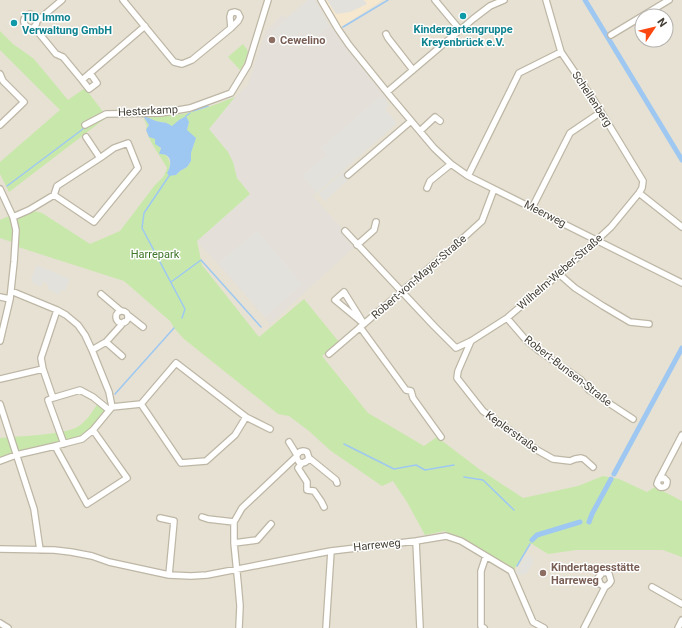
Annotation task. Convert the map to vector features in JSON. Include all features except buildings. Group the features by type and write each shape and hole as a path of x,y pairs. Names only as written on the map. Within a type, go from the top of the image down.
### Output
{"street":[{"path":"34,27 37,24 37,21 62,0"},
{"path":"123,0 174,62 182,64 192,60 231,28"},
{"name":"Hesterkamp","path":"85,125 106,114 161,113 183,110 231,93 248,65 268,0"},
{"name":"Meerweg","path":"321,0 349,45 434,148 451,164 468,176 682,283"},
{"path":"435,0 460,30"},
{"path":"387,92 490,6 504,0"},
{"name":"Schellenberg","path":"546,0 561,52 601,112 643,181 642,188 639,193"},
{"path":"611,35 669,0"},
{"path":"34,27 28,27 25,25 24,18 33,15 36,16 37,21"},
{"path":"82,80 145,26"},
{"path":"34,27 56,54 63,56 89,89 97,83 90,74"},
{"path":"386,34 413,70"},
{"path":"468,176 519,74 561,52"},
{"path":"0,74 2,83 24,102 0,125"},
{"path":"532,208 570,133 601,112"},
{"path":"420,131 435,117 440,120"},
{"path":"348,175 411,121"},
{"path":"86,137 100,158"},
{"path":"13,217 29,210 54,195 58,186 114,148 128,143 138,168 94,222 54,195"},
{"path":"427,188 430,181 451,164"},
{"name":"Robert-von-Mayer-Straße","path":"329,354 482,221 494,189"},
{"path":"0,190 13,217 16,230 10,299 0,342"},
{"path":"639,193 682,228"},
{"name":"Wilhelm-Weber-Straße","path":"456,348 471,342 507,318 559,274 611,227 639,193"},
{"path":"357,245 374,230 376,222"},
{"path":"345,231 464,358"},
{"path":"559,274 575,288 630,322 649,324"},
{"path":"0,461 16,455 82,439 93,430 110,408 109,392 85,334 78,325 57,310 11,291"},
{"path":"362,326 344,292 335,300 358,319 362,326 406,390 411,391 413,398 441,437"},
{"path":"101,294 143,327"},
{"path":"0,297 10,299"},
{"path":"53,398 43,369 41,358 57,310"},
{"path":"121,311 118,313 117,318 120,323 124,322"},
{"path":"92,350 106,342 128,319 128,316"},
{"name":"Robert-Bunsen-Straße","path":"507,318 525,339 538,350 581,380 589,390 633,419"},
{"path":"106,342 122,356"},
{"name":"Keplerstraße","path":"471,342 458,371 457,378 483,411 532,447 553,459 570,461 581,458 593,467"},
{"path":"64,444 48,400 80,390 110,408 141,404 176,363 246,417 270,428"},
{"path":"0,379 43,369"},
{"path":"0,404 34,509 40,550 0,549"},
{"path":"141,404 181,463 206,460 235,434 246,417"},
{"path":"55,446 87,504 127,478 93,430"},
{"path":"659,479 682,435"},
{"path":"289,442 299,462 302,463"},
{"path":"239,628 240,606 234,543 234,522 242,508 300,452 303,451 307,452 309,458 336,480 337,483"},
{"path":"309,458 308,461 302,463 298,468 308,482 307,490 314,491 324,507"},
{"path":"202,517 234,522"},
{"path":"160,518 174,521 169,575"},
{"path":"234,543 257,540 272,524"},
{"name":"Harreweg","path":"40,550 71,552 169,575 191,576 207,575 331,551 446,536 461,541 511,571 533,622 544,628"},
{"path":"416,541 420,628"},
{"path":"326,628 331,551"},
{"path":"484,628 481,626 481,570 486,556"},
{"path":"584,628 605,587"},
{"path":"652,587 682,604"},
{"path":"678,628 682,620"},
{"path":"0,623 8,628"}],"shaded area":[{"path":"0,0 682,0 682,628 0,628"},
{"path":"307,0 316,0 328,22 341,41 387,99 386,101 389,105 385,109 397,123 313,196 357,245 270,324 197,241 250,194 237,178 233,162 228,152 209,129 235,97 248,84 266,31 283,14 286,18"},
{"path":"309,0 313,0 322,12 329,27 316,37 312,33 306,38 301,32 284,46 272,32"},
{"path":"321,0 383,0 338,29"},
{"path":"327,0 364,0 367,4 350,12 336,14"},
{"path":"381,96 389,105 385,109 397,123 317,193 302,176 327,155 321,148"},
{"path":"345,170 350,178 325,201 318,194"},
{"path":"257,231 302,284 265,317 219,263"},
{"path":"37,265 70,279 65,291 61,290 59,295 47,289 49,285 43,282 41,287 34,284 31,279"},
{"path":"527,555 534,558 532,560 533,563 526,574 515,574"}],"green space":[{"path":"0,31 13,44 34,59 68,100 85,88 107,117 9,192 0,174 0,162 60,110 0,50"},
{"path":"243,44 248,51 245,62 240,70 228,57"},
{"name":"Harrepark","path":"235,97 209,129 228,152 233,162 237,178 250,194 197,241 202,265 259,337 304,299 339,342 322,356 368,413 424,446 437,437 479,469 523,498 578,486 603,476 619,479 647,492 655,487 682,501 682,557 663,550 576,550 548,554 532,544 529,544 514,570 461,538 444,531 425,535 407,502 393,481 382,486 331,451 309,431 289,416 278,414 184,339 170,321 124,281 15,246 15,243 0,238 0,220 9,216 13,217 29,210 42,213 90,244 120,231 155,185 164,176 167,168 150,140 146,130 147,126 142,115 164,116 200,110","holes":["143,117 166,123 172,127 179,120 189,122 187,130 194,145 190,153 191,161 187,167 176,175 167,173 170,162 166,155 162,154 160,147 152,135 146,130 149,125"]},
{"path":"99,402 109,410 82,439 0,461 0,438 41,435 73,429 85,421"}],"water":[{"path":"143,116 172,126 186,116 189,122 187,130 196,138 191,153 191,161 187,167 176,175 169,176 167,173 170,166 170,159 166,155 159,154 161,148 155,144 155,139 149,137 146,130 149,125"}],"waterway":[{"path":"343,27 388,0"},
{"path":"585,0 682,160"},
{"path":"228,97 232,96 233,94"},
{"path":"193,111 208,106"},
{"path":"186,116 190,113"},
{"path":"7,186 84,128"},
{"path":"169,176 144,213 142,228 185,309 182,318"},
{"path":"171,282 201,260 261,327"},
{"path":"115,394 174,328"},
{"path":"614,474 682,348"},
{"path":"344,444 394,469 416,465 425,470 454,465"},
{"path":"464,477 483,480 514,510"},
{"path":"589,522 611,479"},
{"path":"532,540 537,535 580,522"},
{"path":"517,566 530,544"}],"place":[{"name":"Kindergartengruppe Kreyenbrück e.V.","path":"463,16"},
{"name":"TID Immo Verwaltung GmbH","path":"14,23"},
{"name":"Cewelino","path":"272,40"},
{"name":"Kindertagesstätte Harreweg","path":"543,573"}]}
